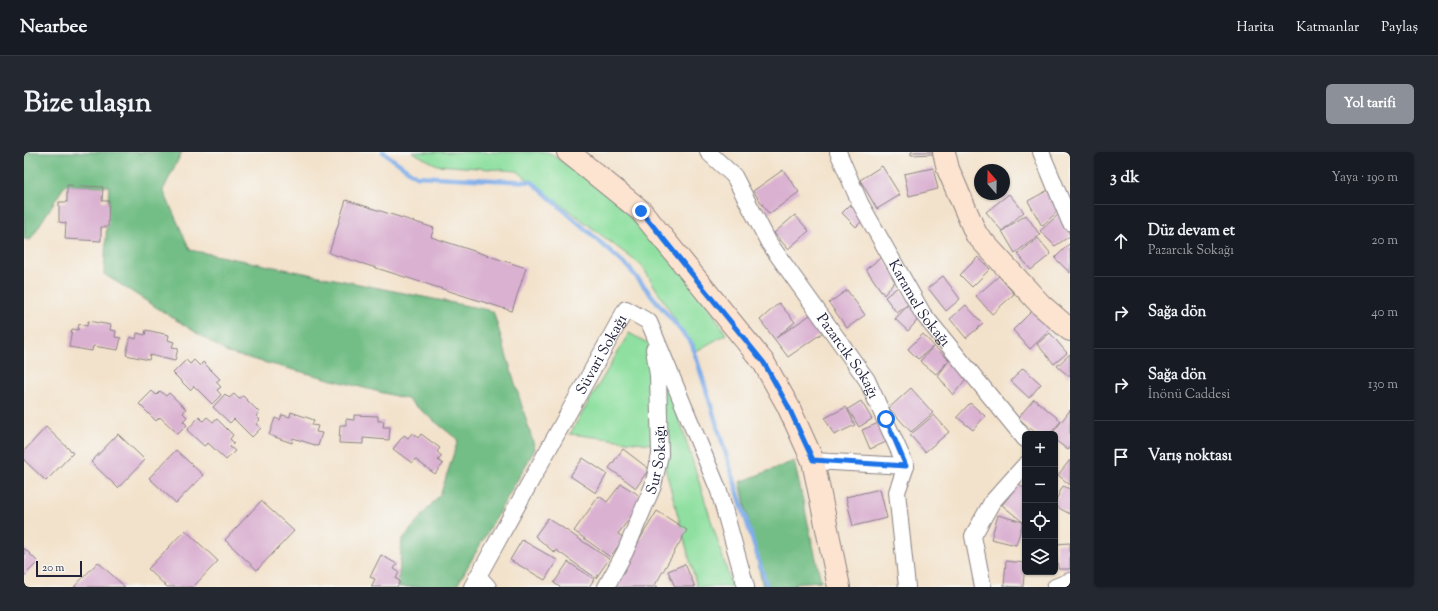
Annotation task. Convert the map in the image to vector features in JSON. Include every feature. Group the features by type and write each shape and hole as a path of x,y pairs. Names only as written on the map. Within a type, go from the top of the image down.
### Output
{"street":[{"path":"568,152 641,211 764,363 788,406 813,460 839,587"},
{"name":"Pazarcık Sokağı","path":"708,152 734,176 769,243 867,380 906,466"},
{"name":"Karamel Sokağı","path":"838,152 860,203 923,314 1022,434"},
{"path":"944,152 948,169 976,234 1041,306 1070,330"},
{"path":"1041,152 1070,222"},
{"name":"Süvari Sokağı","path":"479,583 626,309 649,322 719,491 746,587"},
{"name":"Sur Sokağı","path":"606,587 625,552 653,486 660,456 658,375 649,322"},
{"path":"813,460 906,466 897,492 907,587"},
{"path":"984,587 972,536 992,502 1023,467"},
{"path":"1055,587 1070,581"}],"green space":[{"path":"24,152 182,152 163,190 190,250 493,311 535,449 456,587 398,587 402,540 441,493 458,440 407,399 228,353 104,274 109,186 65,185 30,240 24,239"},
{"path":"412,152 548,152 609,194 693,282 726,334 695,352 642,266 517,171 437,165"},
{"path":"629,333 657,348 732,587 697,587 659,445 570,434"},
{"path":"794,461 821,581 795,583 795,587 763,587 740,482"}],"building":[{"path":"911,152 934,152 934,154 911,155"},
{"path":"882,166 900,195 877,209 860,180"},
{"path":"933,168 938,189 909,196 904,174"},
{"path":"783,170 799,192 769,214 753,191"},
{"path":"67,185 103,187 102,201 109,201 108,227 101,227 101,241 65,239 66,223 59,222 59,202 67,202"},
{"path":"1050,189 1061,208 1042,226 1028,201"},
{"path":"1010,195 1024,212 1002,231 986,212 1001,200 1010,200"},
{"path":"346,200 434,228 431,237 526,268 512,311 329,253"},
{"path":"850,205 864,219 856,227 842,213"},
{"path":"1061,212 1070,236 1055,246 1040,231"},
{"path":"795,215 809,231 788,249 774,233"},
{"path":"1026,215 1040,235 1015,253 1002,231"},
{"path":"1038,238 1051,254 1031,270 1018,254"},
{"path":"1070,243 1070,273 1055,258"},
{"path":"882,257 897,279 884,295 866,269"},
{"path":"978,257 990,269 972,287 960,275"},
{"path":"943,276 960,299 946,311 928,288"},
{"path":"999,276 1014,294 992,314 976,296"},
{"path":"898,287 910,303 897,313 885,297"},
{"path":"847,290 865,315 847,328 829,303"},
{"path":"779,303 795,322 776,338 813,313 825,331 788,357 760,320"},
{"path":"910,303 923,314 908,331 895,319"},
{"path":"966,305 983,324 966,338 950,319"},
{"path":"1036,307 1054,326 1030,349 1013,330"},
{"path":"88,321 111,325 110,330 116,331 115,337 121,338 118,350 93,346 92,351 69,347 72,329 78,330 79,324 87,326"},
{"path":"146,330 169,335 168,340 174,342 172,347 178,348 175,361 150,355 149,360 126,355 130,337 136,339 137,333 145,335"},
{"path":"1050,333 1067,353 1054,364 1037,344"},
{"path":"923,334 934,346 918,359 908,349"},
{"path":"934,346 949,360 936,374 920,361"},
{"path":"1070,354 1070,377 1057,366"},
{"path":"186,360 190,364 194,360 200,366 203,362 220,379 216,382 221,387 217,390 221,395 212,404 194,386 190,390 173,373"},
{"path":"949,360 969,375 953,395 938,376"},
{"path":"1023,368 1041,384 1029,398 1011,381"},
{"path":"911,388 933,413 911,432 889,408"},
{"path":"152,391 156,395 160,391 166,396 169,393 186,409 183,413 187,417 183,421 187,425 178,434 160,417 156,421 139,404"},
{"path":"225,394 229,398 234,394 239,399 243,396 259,412 256,416 260,420 256,424 261,428 252,437 234,419 230,423 213,407"},
{"path":"1034,399 1061,421 1053,431 1033,431 1018,418"},
{"path":"861,401 872,419 859,427 848,409"},
{"path":"970,403 985,416 973,430 957,417"},
{"path":"846,407 855,425 834,435 825,418"},
{"path":"1070,410 1070,447 1068,450 1058,442 1058,431 1054,431"},
{"path":"291,412 314,420 312,425 318,426 316,432 322,433 318,446 293,438 292,443 269,435 275,418 280,420 282,415 290,417"},
{"path":"354,415 378,416 378,421 384,421 383,427 390,427 389,440 363,438 363,444 339,443 340,425 346,425 346,419 354,420"},
{"path":"934,415 949,432 925,452 910,435"},
{"path":"199,417 203,421 207,417 213,422 217,419 233,435 230,439 234,443 230,447 235,451 226,460 208,443 204,446 187,430"},
{"path":"883,421 891,440 870,449 862,430"},
{"path":"46,427 73,453 46,481 24,460 24,451"},
{"path":"412,433 418,438 421,434 440,448 437,452 442,456 438,460 443,464 435,474 415,459 412,463 393,449 404,435 408,438"},
{"path":"118,434 145,460 118,488 91,462"},
{"path":"623,449 649,469 636,488 609,468"},
{"path":"176,450 203,475 176,503 149,478"},
{"path":"583,458 607,474 596,493 570,476"},
{"path":"1070,460 1070,485 1058,475"},
{"path":"621,484 636,493 643,500 618,534 624,538 610,557 574,531 599,496 607,502"},
{"path":"1019,484 1022,486 1022,521 1002,505"},
{"path":"1063,486 1070,489 1070,514 1058,508 1058,496"},
{"path":"880,489 887,518 853,526 846,497"},
{"path":"261,501 294,531 257,570 225,540"},
{"path":"657,511 687,530 655,585 658,587 611,587"},
{"path":"998,515 1022,522 1016,545 991,539"},
{"path":"548,518 609,559 596,578 556,550 555,553 535,536"},
{"path":"185,530 218,561 193,587 167,587 148,569"},
{"path":"522,540 557,560 545,580 510,560"},
{"path":"1070,543 1070,569 1058,569 1058,544"},
{"path":"24,548 38,562 24,576"},
{"path":"381,555 397,564 394,569 399,572 396,579 400,581 397,587 371,587 375,579 370,577"},
{"path":"1006,561 1022,563 1022,575 1024,575 1023,587 1004,586"},
{"path":"98,562 125,587 74,587"},
{"path":"568,562 594,579 589,587 560,587 554,583"},
{"path":"685,564 695,587 675,587 668,571"}],"waterway":[{"path":"383,152 416,176 532,182 628,267 692,344 767,587"}],"route":[{"path":"641,211 764,363 788,406 813,460 906,466 886,419"}]}
